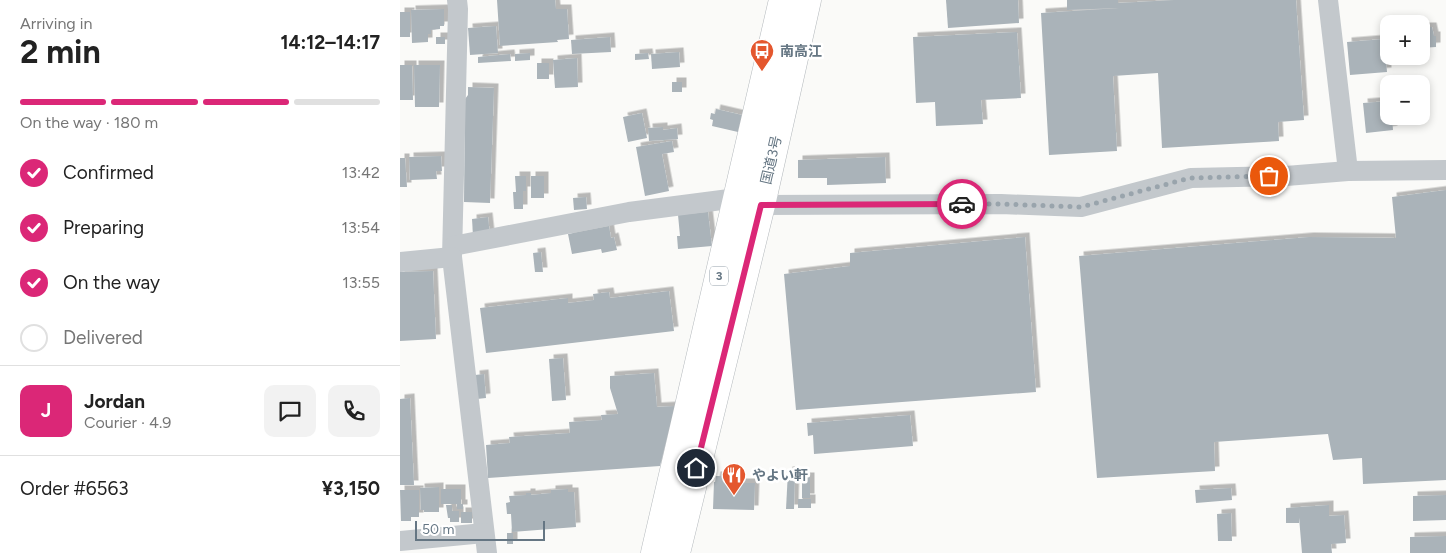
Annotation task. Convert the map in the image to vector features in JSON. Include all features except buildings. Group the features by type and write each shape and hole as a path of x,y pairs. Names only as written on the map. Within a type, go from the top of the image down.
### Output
{"highway":[{"name":"国道3号","path":"676,553 749,201 783,0"},
{"name":"国道3号","path":"655,553 677,462 807,0"}],"street":[{"path":"400,541 485,543 453,252 457,0"},
{"path":"1328,0 1348,171"},
{"path":"400,262 453,252 629,212 749,201 1000,204 1081,207 1190,178 1286,176 1348,171 1446,170"}],"way so far":[{"path":"962,204 1081,207 1190,178 1269,176"}],"place":[{"name":"南高江","path":"762,72"},
{"name":"やよい軒","path":"734,496"}],"route":[{"path":"696,468 761,205 962,204"}]}
